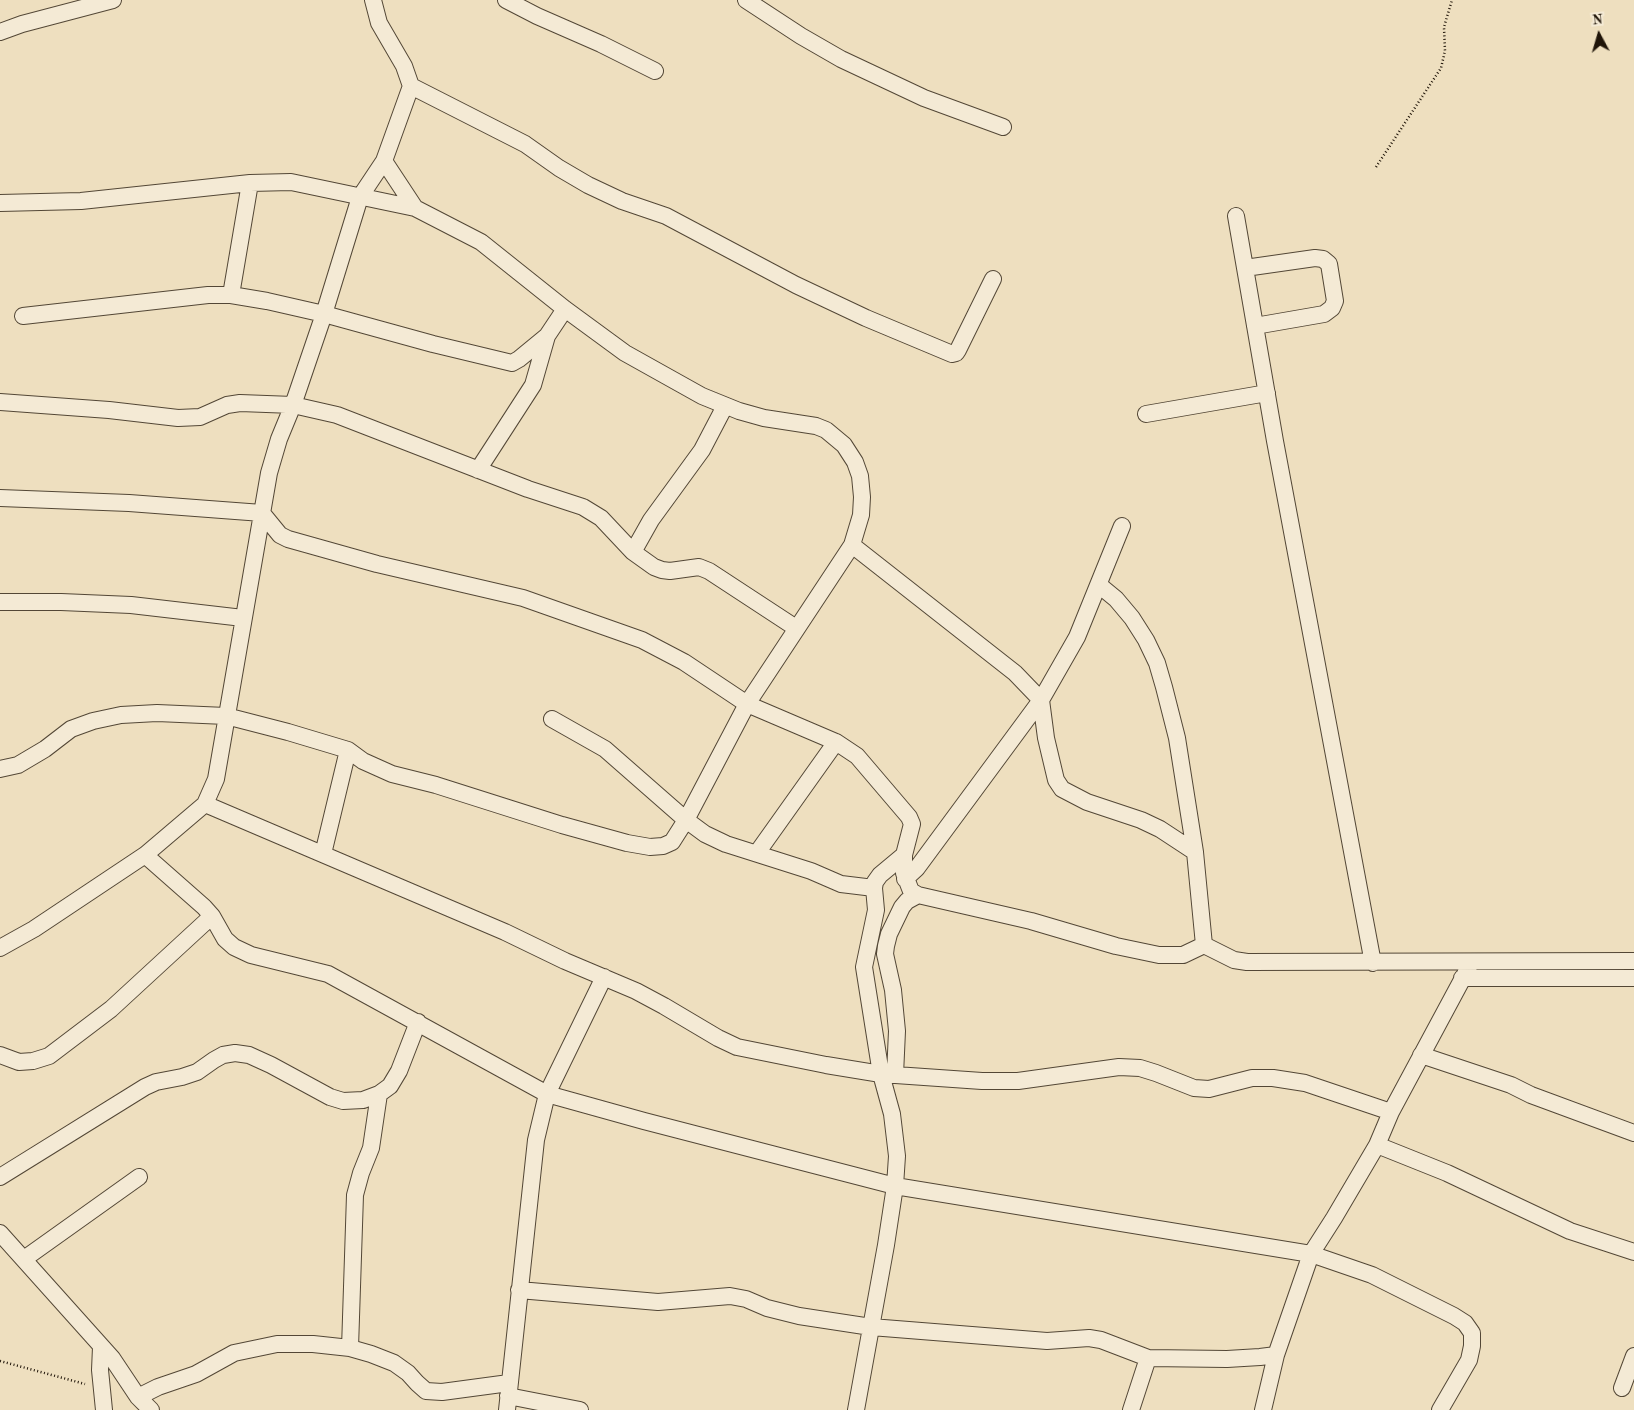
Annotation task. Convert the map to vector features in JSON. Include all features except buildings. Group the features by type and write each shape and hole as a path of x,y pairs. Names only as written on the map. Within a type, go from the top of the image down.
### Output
{"street":[{"path":"0,32 22,24 113,0"},
{"path":"0,948 34,930 145,855 205,804 216,779 269,473 279,439 293,405 324,314 360,198 384,161 411,86 404,66 379,23 373,0"},
{"path":"506,0 655,71"},
{"path":"746,0 801,36 850,63 924,98 1003,128"},
{"path":"411,86 525,144 559,168 588,185 622,201 666,216 796,286 952,354 958,350 993,279"},
{"path":"384,161 416,208"},
{"path":"0,203 82,201 250,183 291,182 360,198 416,208 481,242 565,309 642,363 702,396 725,406 764,418 816,426 826,430 844,445 855,462 860,476 862,497 861,515 852,545 747,704 686,820 672,842 663,846 650,847 627,843 562,825 436,785 392,774 363,761 348,750 226,716 157,712 93,720 72,729 45,749 18,765 0,769"},
{"path":"232,295 250,183"},
{"path":"1236,216 1267,394 1373,962"},
{"path":"1245,268 1315,258 1323,258 1329,264 1335,301 1332,308 1324,314 1255,326"},
{"path":"23,316 208,295 232,295 324,314 512,363 548,336"},
{"path":"478,470 533,385 548,336 565,309"},
{"path":"1146,414 1267,394"},
{"path":"0,402 110,410 178,418 200,417 227,405 240,403 293,405 337,414 478,470 583,507 601,518 633,552 654,568 670,571 699,567 709,571 796,628"},
{"path":"633,552 651,520 702,450 725,406"},
{"path":"0,498 129,503 262,513 280,535 288,539 377,564 523,598 642,640 684,662 747,704 836,742 857,756 910,817 911,831 904,855 905,879 911,891 918,895 1025,919 1116,946 1159,955 1183,955 1204,945"},
{"path":"905,879 924,858 1041,700 1071,649 1122,526"},
{"path":"852,545 1015,673 1041,700 1046,738 1056,780 1062,790 1087,802 1141,820 1195,852"},
{"path":"1099,585 1116,599 1132,618 1146,640 1157,663 1164,687 1176,738 1195,852 1204,945"},
{"path":"0,602 131,605 244,618"},
{"path":"552,719 605,749 686,820 705,834 726,844 811,871 842,884 874,888"},
{"path":"757,853 836,742"},
{"path":"323,854 348,750"},
{"path":"205,804 496,928 604,977 657,1002 718,1038 738,1047 817,1064 888,1074 982,1081 1018,1081 1119,1067 1140,1068 1194,1088 1209,1089 1252,1078 1273,1078 1305,1083 1392,1112"},
{"path":"145,855 204,907 212,916 225,939 234,947 251,955 328,974 547,1094 895,1186 1311,1254 1372,1274 1454,1316 1465,1323 1472,1334 1469,1360 1440,1410"},
{"path":"856,1410 872,1327 895,1186 896,1156 888,1074 864,966 876,910 875,882 880,875 904,855"},
{"path":"888,1074 898,1050 893,990 885,954 886,946 889,934 902,907 907,901 918,895"},
{"path":"0,1055 19,1062 33,1061 49,1056 111,1009 212,916"},
{"path":"1204,945 1234,960 1247,962 1634,962"},
{"path":"1264,1410 1276,1355 1311,1254 1377,1145 1421,1055 1471,963"},
{"path":"508,1396 536,1140 547,1094 604,977"},
{"path":"1462,978 1634,978"},
{"path":"0,1177 145,1087 156,1082 197,1072 214,1060 235,1053 249,1055 271,1065 330,1097 343,1101 363,1100 379,1094 390,1086 399,1071 418,1022"},
{"path":"1421,1055 1511,1085 1532,1095 1634,1132"},
{"path":"350,1348 355,1195 373,1140 379,1094"},
{"path":"1377,1145 1447,1172 1570,1231 1630,1247"},
{"path":"24,1259 139,1177"},
{"path":"0,1233 112,1358 138,1397 151,1410"},
{"path":"519,1290 658,1302 730,1296 746,1299 767,1308 799,1316 872,1327 1047,1341 1088,1338 1100,1340 1148,1358 1227,1359 1260,1358 1276,1355"},
{"path":"138,1397 158,1387 196,1374 234,1353 250,1348 277,1344 313,1344 350,1348 394,1363 408,1373 426,1391 508,1396 580,1410"},
{"path":"101,1347 100,1370 104,1410"},
{"path":"1622,1388 1634,1356"},
{"path":"1131,1410 1148,1358"}],"path":[{"path":"1376,167 1441,68 1445,50 1444,27 1452,0"},
{"path":"0,1361 103,1388"}]}
